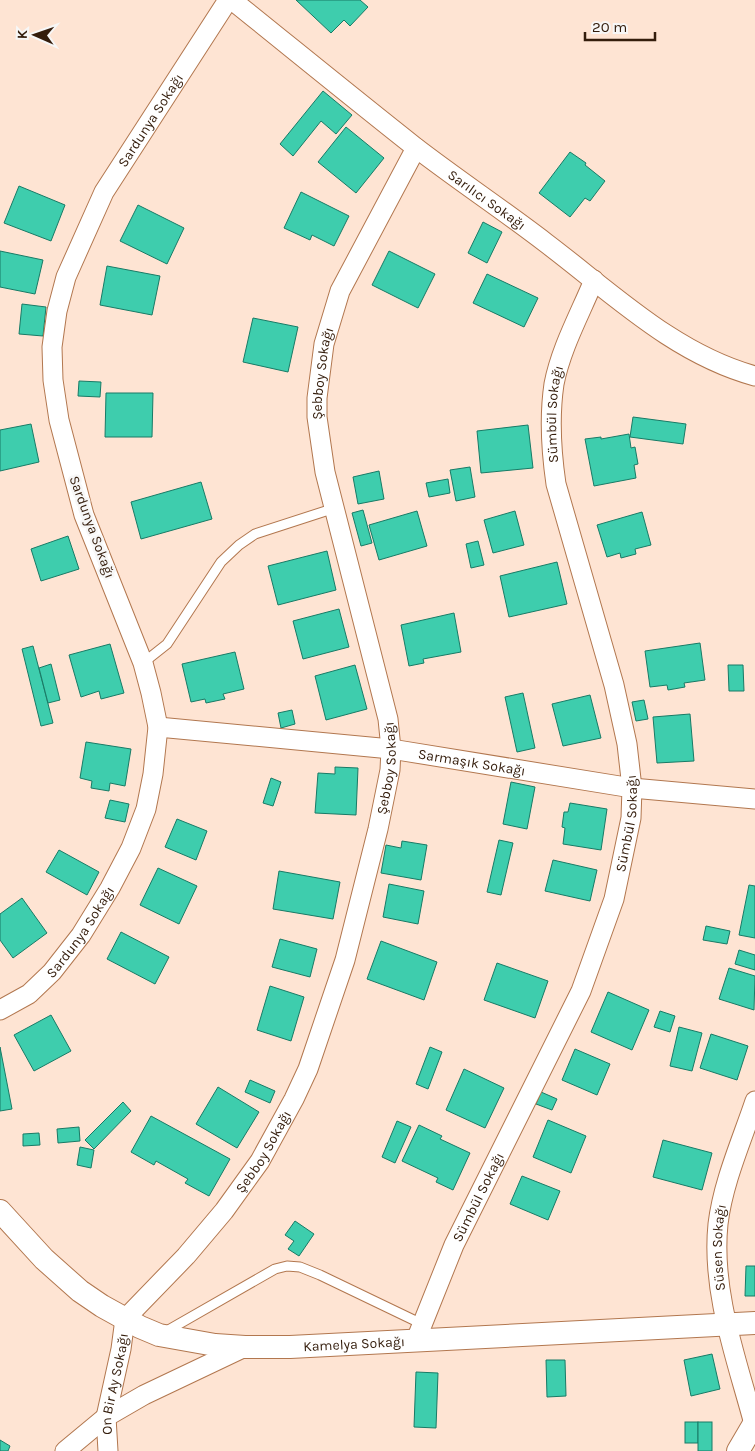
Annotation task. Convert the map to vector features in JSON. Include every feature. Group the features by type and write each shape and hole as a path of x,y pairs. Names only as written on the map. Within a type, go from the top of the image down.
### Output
{"street":[{"name":"Sardunya Sokağı","path":"0,1010 29,994 52,972 81,935 110,888 131,848 146,810 153,774 158,727 142,663 84,515 77,491 59,420 53,380 52,347 57,311 66,277 104,192 228,0"},
{"name":"Sarılıcı Sokağı","path":"232,0 416,148 546,242 646,320 710,360 755,376"},
{"name":"Şebboy Sokağı","path":"125,1318 186,1256 230,1203 260,1161 294,1099 308,1069 345,960 380,820 390,770 391,749 388,719 326,472 317,417 319,371 332,313 350,269 416,148"},
{"name":"Sümbül Sokağı","path":"419,1332 454,1245 581,991 614,899 631,818 632,788 627,744 614,685 562,509 551,450 550,418 555,383 562,357 594,280"},
{"name":"Sarmaşık Sokağı","path":"158,727 391,749 632,788 755,799"},
{"name":"Süsen Sokağı","path":"754,1423 727,1324 719,1284 716,1248 718,1222 726,1190 755,1101"},
{"name":"Kamelya Sokağı","path":"0,1211 44,1259 80,1291 102,1306 159,1335 214,1345 300,1347 419,1332 755,1323"},
{"name":"On Bir Ay Sokağı","path":"108,1451 106,1417 125,1318"},
{"path":"65,1451 106,1417 144,1395 245,1347"},
{"path":"738,1451 754,1423"}],"lane":[{"path":"142,663 167,644 221,562 239,545 255,534 335,508"},
{"path":"159,1335 275,1269 286,1266 300,1267 320,1275 419,1332"}],"building":[{"path":"296,0 360,0 368,7 350,26 344,20 331,33"},
{"path":"323,91 352,115 336,134 321,121 293,156 280,144"},
{"path":"346,127 384,158 356,193 318,162"},
{"path":"570,152 586,163 585,165 605,181 590,201 585,198 570,217 539,193"},
{"path":"19,186 65,205 51,241 4,223"},
{"path":"301,192 349,216 334,246 312,235 310,240 284,228"},
{"path":"138,205 184,228 167,264 120,241"},
{"path":"483,222 502,232 487,263 468,253"},
{"path":"0,251 43,260 35,294 0,287"},
{"path":"389,251 435,274 418,308 372,285"},
{"path":"107,266 160,276 152,315 100,305"},
{"path":"487,274 538,298 524,327 473,303"},
{"path":"22,304 46,307 43,336 19,334"},
{"path":"253,318 298,327 288,372 243,362"},
{"path":"79,381 101,382 100,397 78,396"},
{"path":"106,393 153,393 152,437 105,437"},
{"path":"633,417 686,424 683,444 630,437"},
{"path":"31,424 39,462 0,471 0,430"},
{"path":"528,425 533,468 481,473 477,431"},
{"path":"629,434 631,448 635,447 638,464 634,465 636,478 594,486 585,439 601,437 601,439"},
{"path":"470,467 475,497 456,501 450,470"},
{"path":"379,471 384,499 358,504 353,477"},
{"path":"448,479 450,493 429,497 426,483"},
{"path":"201,482 212,519 141,539 131,502"},
{"path":"363,510 372,543 361,546 352,513"},
{"path":"417,511 427,546 379,560 369,525"},
{"path":"515,511 524,545 493,553 484,520"},
{"path":"642,512 651,545 635,549 636,554 621,558 620,553 607,557 597,525"},
{"path":"68,536 79,569 41,581 31,549"},
{"path":"478,541 484,565 471,568 466,544"},
{"path":"327,551 336,590 278,605 268,566"},
{"path":"557,562 567,604 509,617 500,576"},
{"path":"339,609 349,647 303,659 293,621"},
{"path":"454,613 461,652 423,659 424,663 409,666 401,625"},
{"path":"700,643 705,680 684,683 685,687 668,690 667,685 650,687 645,651"},
{"path":"110,644 124,693 101,699 99,691 81,697 69,655"},
{"path":"33,646 53,723 41,726 22,649"},
{"path":"235,652 244,689 223,694 225,699 206,703 205,699 191,702 182,664"},
{"path":"51,664 60,700 48,703 39,668"},
{"path":"355,665 367,709 326,720 315,676"},
{"path":"728,665 743,665 744,691 729,691"},
{"path":"523,693 535,748 517,752 505,697"},
{"path":"590,695 601,738 563,746 552,704"},
{"path":"644,700 648,719 636,721 632,702"},
{"path":"292,710 295,724 281,728 278,713"},
{"path":"690,714 694,761 657,763 653,717"},
{"path":"86,742 131,749 125,786 110,783 109,791 91,788 92,781 80,778"},
{"path":"335,767 358,768 356,815 315,813 318,773 335,774"},
{"path":"271,778 281,782 273,806 263,803"},
{"path":"511,782 535,787 527,829 503,824"},
{"path":"110,800 129,804 125,822 105,818"},
{"path":"570,803 607,809 601,850 563,844 565,828 562,827 564,812 568,812"},
{"path":"177,819 207,831 196,860 165,847"},
{"path":"499,840 513,843 501,895 487,892"},
{"path":"402,841 427,845 421,880 381,873 386,845 401,848"},
{"path":"59,850 99,872 87,895 46,872"},
{"path":"553,860 597,870 590,901 545,891"},
{"path":"158,868 197,886 179,924 140,905"},
{"path":"279,871 340,882 333,919 273,909"},
{"path":"389,884 424,891 418,924 383,917"},
{"path":"749,885 755,886 755,938 739,935"},
{"path":"22,898 47,933 13,958 0,940 0,914"},
{"path":"706,926 730,931 727,944 703,940"},
{"path":"121,932 169,957 155,984 107,959"},
{"path":"280,939 317,949 310,977 272,967"},
{"path":"381,941 437,962 424,1000 367,979"},
{"path":"739,950 755,955 755,970 735,964"},
{"path":"497,963 548,981 535,1018 484,1000"},
{"path":"729,968 755,976 754,1010 719,999"},
{"path":"270,986 304,997 291,1041 257,1030"},
{"path":"608,992 649,1010 632,1050 591,1032"},
{"path":"660,1011 675,1016 670,1032 654,1027"},
{"path":"51,1015 71,1051 34,1071 14,1035"},
{"path":"679,1027 702,1033 692,1071 670,1066"},
{"path":"711,1034 748,1046 737,1080 700,1068"},
{"path":"0,1047 12,1109 0,1111"},
{"path":"430,1047 442,1052 428,1089 416,1084"},
{"path":"575,1049 610,1064 597,1095 562,1080"},
{"path":"464,1069 504,1088 485,1128 446,1110"},
{"path":"250,1080 275,1091 270,1103 245,1092"},
{"path":"218,1087 259,1112 237,1148 196,1124"},
{"path":"541,1092 557,1099 552,1110 536,1104"},
{"path":"123,1102 131,1111 94,1149 85,1140"},
{"path":"151,1116 230,1159 209,1196 185,1183 188,1179 156,1161 154,1165 131,1152"},
{"path":"548,1120 586,1136 571,1173 533,1157"},
{"path":"397,1121 411,1127 395,1163 382,1157"},
{"path":"419,1125 442,1136 440,1139 470,1153 453,1190 436,1182 438,1178 402,1161"},
{"path":"79,1127 80,1141 58,1143 57,1129"},
{"path":"39,1133 40,1145 23,1146 23,1134"},
{"path":"663,1140 712,1153 702,1190 653,1177"},
{"path":"80,1147 94,1150 91,1168 77,1165"},
{"path":"522,1176 560,1191 548,1220 510,1204"},
{"path":"295,1221 314,1234 299,1256 288,1249 294,1241 285,1235"},
{"path":"746,1266 755,1266 755,1296 745,1296"},
{"path":"712,1354 720,1389 691,1396 684,1360"},
{"path":"546,1360 565,1360 566,1396 547,1397"},
{"path":"416,1372 438,1373 436,1428 414,1427"},
{"path":"685,1422 698,1422 698,1443 685,1443"},
{"path":"698,1422 712,1422 712,1451 698,1451"},
{"path":"0,1440 10,1446 8,1451 0,1451"}]}
